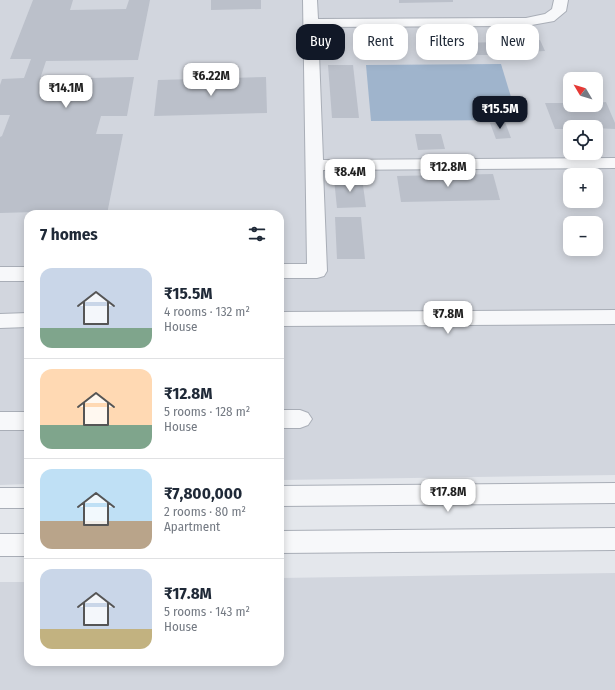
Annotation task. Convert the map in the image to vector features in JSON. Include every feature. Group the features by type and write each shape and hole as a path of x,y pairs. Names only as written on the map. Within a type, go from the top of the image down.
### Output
{"street":[{"path":"310,0 310,24 526,22 549,18 559,12 561,0"},
{"path":"284,271 317,271 311,60"},
{"path":"314,165 615,163"},
{"path":"0,274 24,274"},
{"path":"284,319 615,317"},
{"path":"0,321 24,320"},
{"path":"0,421 24,421"},
{"path":"284,496 615,493"},
{"path":"0,498 24,498"},
{"path":"284,542 615,539"},
{"path":"0,545 24,545"}],"shaded area":[{"path":"0,0 615,0 615,475 284,480 284,210 24,210 24,484 0,485"},
{"path":"615,573 615,690 0,690 0,582 24,582 24,666 284,666 284,578"}],"water":[{"path":"501,64 518,120 371,121 366,65"}],"building":[{"path":"33,0 73,0 70,10 126,9 129,0 150,0 138,60 46,61 40,79 134,77 127,116 101,116 96,134 123,134 108,210 24,210 24,212 0,213 0,137 2,136 10,115 0,115 0,85 2,79 24,78 31,59 10,59"},
{"path":"211,0 261,0 261,9 211,10"},
{"path":"399,0 453,0 453,2 399,3"},
{"path":"540,40 545,51 539,51"},
{"path":"486,42 486,55 478,55 478,43"},
{"path":"328,65 353,65 359,118 332,118"},
{"path":"266,77 267,113 154,116 158,80"},
{"path":"603,102 606,102 615,123 615,129 603,128 603,120 563,120 563,129 555,129 545,103 563,103 563,112 603,112"},
{"path":"505,122 511,138 496,139 490,123"},
{"path":"415,134 441,134 445,149 418,150"},
{"path":"493,174 500,200 401,202 397,176"},
{"path":"362,178 366,207 337,208 334,179"},
{"path":"335,217 361,217 365,259 337,259"}]}
